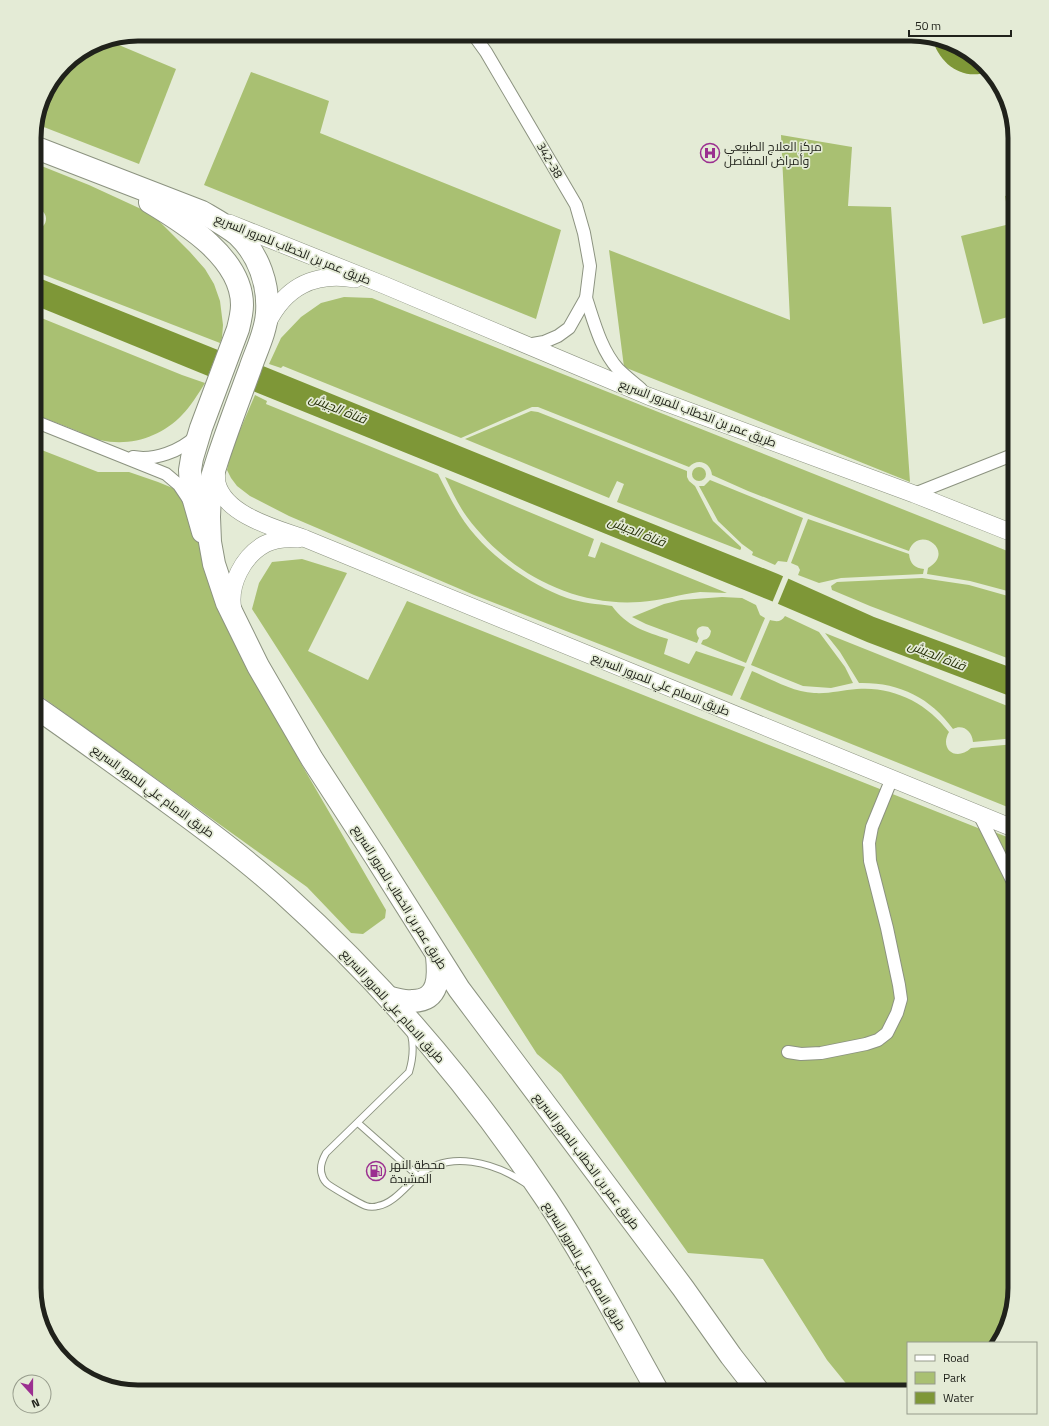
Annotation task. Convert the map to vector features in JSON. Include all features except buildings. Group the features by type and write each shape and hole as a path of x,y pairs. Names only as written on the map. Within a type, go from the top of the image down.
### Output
{"highway":[{"name":"طريق عمر بن الخطاب للمرور السريع","path":"41,150 202,212 238,235 256,258 262,271 267,299 267,314 257,349 219,456 211,488 209,517 210,542 220,583 236,624 258,666 312,759 459,989 683,1288 754,1385"},
{"path":"72,162 123,187 160,208 191,230 220,255 236,278 240,290 242,316 233,346 201,428 195,446 190,470 191,490 197,516 220,583"},
{"name":"طريق الامام علي للمرور السريع","path":"41,711 227,845 283,892 393,1003 441,1058 484,1111 548,1202 576,1246 654,1385"},
{"path":"393,1003 423,999 434,992 437,982 437,956"}],"main road":[{"name":"طريق عمر بن الخطاب للمرور السريع","path":"202,212 384,285 648,396 914,494 1008,531"},
{"name":"طريق عمر بن الخطاب للمرور السريع","path":"257,349 272,313 279,303 297,287 307,282 331,277 350,278 384,285"},
{"name":"طريق الامام علي للمرور السريع","path":"219,456 216,470 217,483 220,492 228,503 238,511 251,518 306,539 1008,826"},
{"name":"طريق الامام علي للمرور السريع","path":"236,624 232,608 234,584 239,572 247,560 257,550 266,544 290,538 306,539"}],"street":[{"name":"342-38","path":"478,41 576,204 584,233 590,266 586,298"},
{"path":"525,345 544,342 558,336 569,328 586,298"},
{"path":"586,298 595,327 604,348 618,368 648,396"},
{"path":"41,424 166,474 179,485 189,499 197,516"},
{"path":"122,456 136,458 150,457 178,450 188,444 201,428"},
{"path":"914,494 1008,457"},
{"path":"788,1052 801,1054 821,1053 866,1044 878,1040 887,1033 898,1013 901,999 899,985 887,928 870,861 869,843 872,828 892,778"},
{"path":"979,814 1008,872"}],"lane":[{"path":"393,1003 409,1026 413,1042 413,1059 409,1072 358,1123 326,1152 320,1168 322,1177 328,1184 365,1206 377,1207 390,1202 418,1176 435,1164 450,1162 480,1163 511,1174 531,1187 548,1202"},
{"path":"358,1123 418,1176"}],"green space":[{"path":"113,44 116,44 176,69 139,164 42,126 48,101 57,84 65,74 89,54"},
{"path":"251,72 329,101 320,133 561,230 536,319 204,185"},
{"path":"781,135 852,147 848,206 891,207 910,482 624,367 609,250 790,320"},
{"path":"41,166 89,185 152,214 190,252 205,269 214,284 220,301 223,325 220,343 41,274 41,228 46,219 41,210"},
{"path":"1008,195 1008,213 1005,196"},
{"path":"1008,224 1008,317 983,324 961,236"},
{"path":"344,297 372,298 1008,551 1008,591 970,581 927,574 928,568 936,561 939,554 933,543 927,540 920,540 914,543 909,551 748,491 712,475 709,467 704,463 696,462 689,467 538,407 532,407 461,438 283,366 281,368 269,364 281,338 301,317 321,303"},
{"path":"41,318 205,383 182,415 174,423 155,434 134,441 111,442 92,438 41,417"},
{"path":"255,395 267,401 266,404 438,474 451,500 469,528 507,565 537,584 552,592 573,600 612,606 624,619 630,623 644,631 668,639 664,654 689,664 696,651 745,667 732,696 474,595 289,516 250,496 237,486 227,470 231,451"},
{"path":"531,411 538,412 687,471 689,481 695,486 713,521 741,547 741,549 740,550 617,502 624,484 617,481 609,498 465,439"},
{"path":"41,450 98,472 129,472 158,482 180,491 188,503 227,627 303,767 386,910 385,918 363,934 351,933 307,887 41,696"},
{"path":"696,467 702,467 706,471 706,477 702,481 696,481 692,477 692,471"},
{"path":"445,477 594,539 588,556 595,558 601,542 727,593 700,592 640,602 614,602 565,592 543,582 521,569 501,554 467,517"},
{"path":"710,480 803,518 787,562 778,561 775,565 752,555 753,552 742,544 718,521 699,486 704,486"},
{"path":"808,519 909,554 910,560 914,565 918,568 924,569 923,574 841,578 819,583 798,575 800,570 798,566 791,563"},
{"path":"302,559 347,573 308,651 368,680 407,601 983,830 1008,882 1008,1288 1005,1313 1001,1325 992,1342 907,1342 907,1385 847,1385 827,1360 763,1259 688,1253 561,1074 537,1054 252,609 259,583 272,562"},
{"path":"922,578 969,585 1008,596 1008,658 832,590 831,586 837,582"},
{"path":"722,597 742,598 756,605 760,615 765,618 746,663 701,644 703,640 710,636 711,631 708,627 702,626 698,628 697,635 699,638 697,643 646,624 632,617 664,604 681,600"},
{"path":"785,616 819,632 845,667 853,683 831,688 803,686 751,665 770,620 779,621"},
{"path":"825,633 1008,706 1008,739 973,742 969,732 960,727 953,729 934,708 912,694 887,685 859,683 840,652"},
{"path":"752,671 782,685 806,692 825,693 870,689 883,690 908,698 930,713 949,732 946,738 946,744 951,752 955,754 960,754 971,748 1008,745 1008,807 740,699"},
{"path":"989,830 1008,837 1008,866"}],"water":[{"path":"934,44 960,54 983,73 969,74 952,68"},
{"path":"41,279 218,350 208,376 41,308"},
{"name":"قناة الجيش","path":"263,366 778,574 874,617 1008,666 1008,695 867,642 769,600 253,391"}],"pier":[{"path":"784,574 789,577 777,606 772,603"}],"place":[{"name":"مركز العلاج الطبيعي وأمراض المفاصل","path":"710,153"},
{"name":"محطة النهر المشيدة","path":"376,1171"}]}
